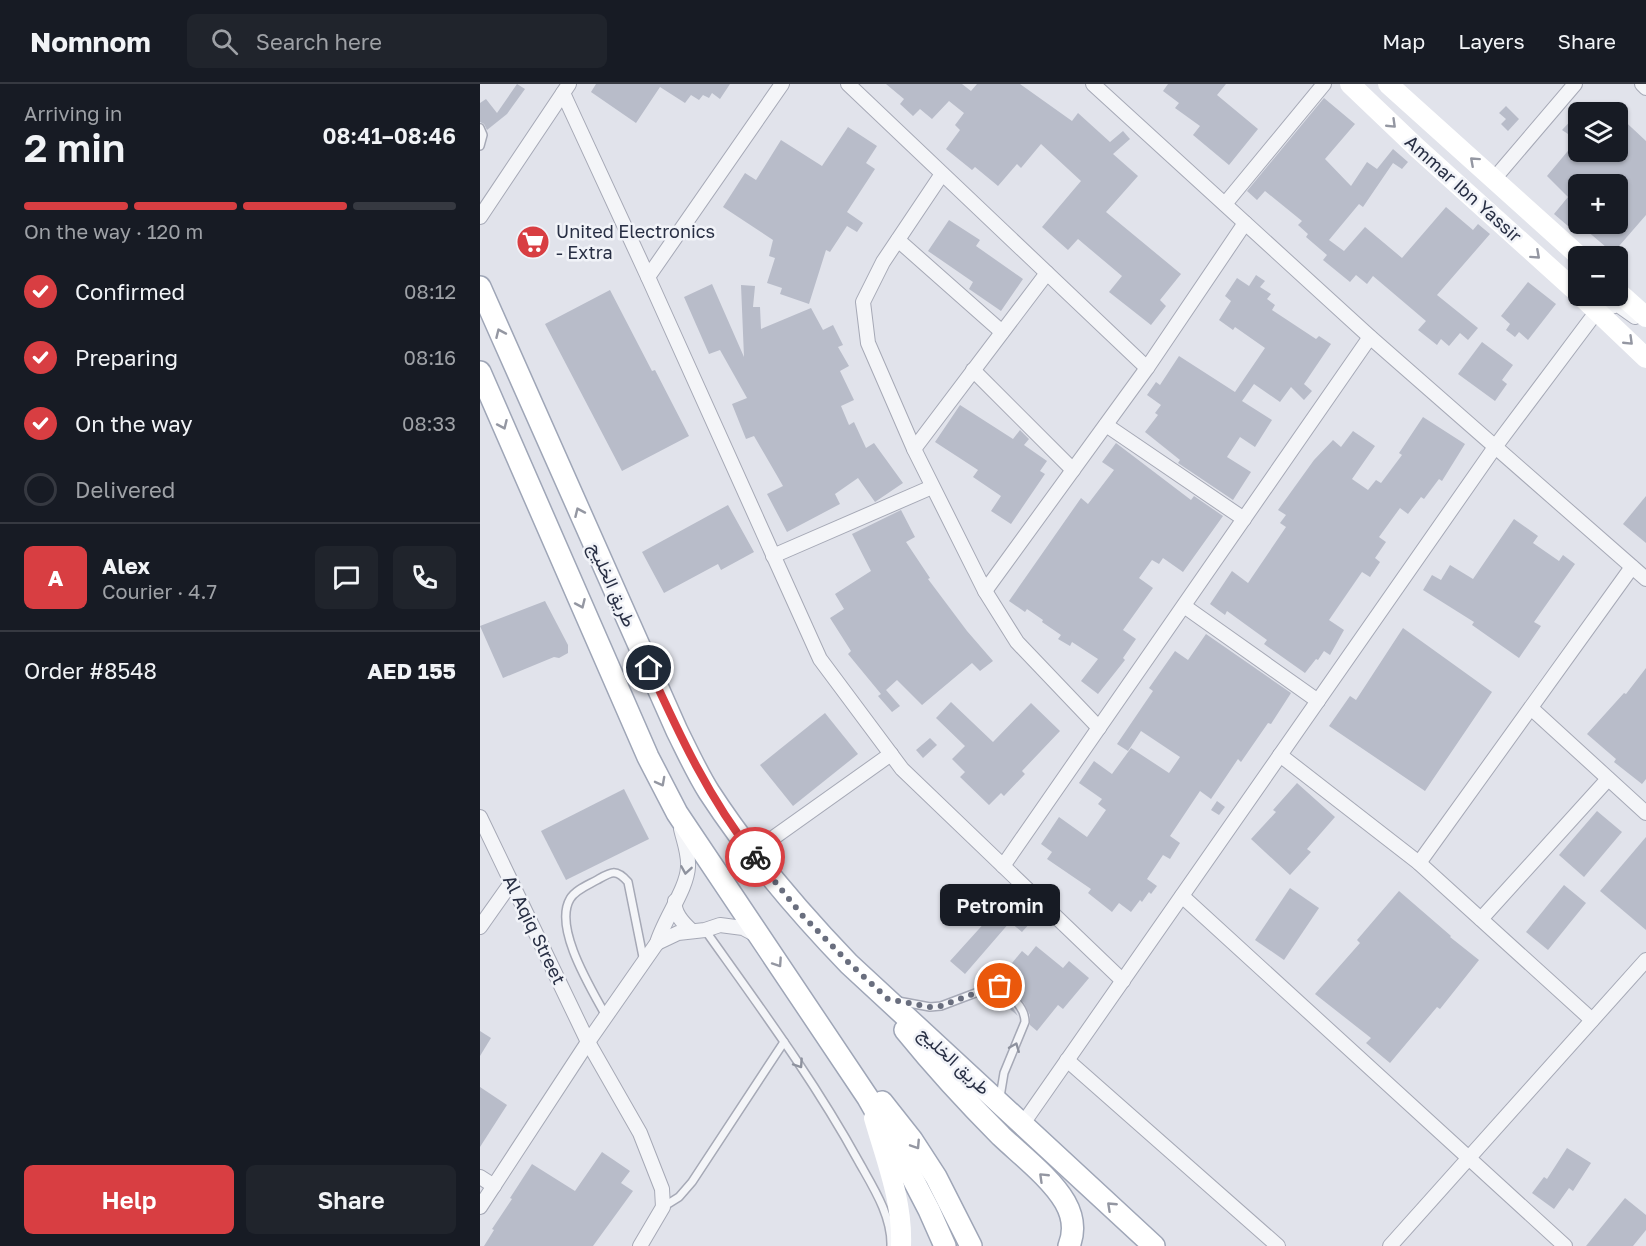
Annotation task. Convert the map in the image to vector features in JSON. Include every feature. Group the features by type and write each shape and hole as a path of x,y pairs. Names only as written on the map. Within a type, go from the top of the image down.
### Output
{"main road":[{"name":"طريق الخليج","path":"480,287 677,731 708,791 752,853 802,915 849,963 1154,1246"},
{"name":"طريق الخليج","path":"480,372 648,757 677,813 868,1098 906,1165 945,1246"},
{"path":"849,963 936,1068 1059,1194 1071,1214 1073,1225 1069,1246"},
{"path":"814,1017 912,1140 936,1177 971,1246"}],"street":[{"path":"648,277 782,84"},
{"path":"848,84 1147,368"},
{"path":"1094,84 1370,337 1646,579"},
{"path":"1225,204 1324,84"},
{"name":"Ammar Ibn Yassir","path":"1350,84 1568,284"},
{"name":"Ammar Ibn Yassir","path":"1388,84 1568,246"},
{"path":"1494,179 1575,84"},
{"path":"1642,84 1646,88"},
{"path":"566,89 820,659 902,769 1123,981"},
{"path":"480,217 566,89"},
{"path":"942,174 883,262 863,302 867,343 932,487 985,591 1017,642 1099,728"},
{"path":"985,591 1147,368 1245,223"},
{"path":"898,240 1002,332"},
{"path":"914,449 1047,273"},
{"path":"1628,301 1646,317"},
{"path":"1022,1125 1495,447 1598,310 1618,305 1646,325"},
{"name":"Ammar Ibn Yassir","path":"1593,306 1646,357"},
{"path":"1004,866 1370,337"},
{"path":"973,370 1073,470"},
{"path":"1106,425 1244,519"},
{"path":"773,556 932,487"},
{"path":"1419,863 1632,567"},
{"path":"1184,606 1318,701"},
{"path":"1531,708 1646,813"},
{"path":"752,853 891,754"},
{"path":"1280,755 1419,863 1592,1020"},
{"path":"1481,919 1608,779"},
{"path":"480,1207 588,1042 657,943 688,869 686,847 677,813"},
{"name":"Al Aqiq Street","path":"480,817 588,1042 640,1133 662,1189 663,1207"},
{"path":"480,927 511,883"},
{"path":"1182,896 1565,1246"},
{"path":"675,901 674,906 678,915 699,930"},
{"path":"657,943 678,933 720,925 743,928 760,936"},
{"path":"1390,1246 1646,960"},
{"path":"1067,1060 1278,1246"},
{"path":"868,1098 894,1186 900,1213 901,1246"},
{"path":"480,1177 494,1186"},
{"path":"640,1246 663,1207"}],"lane":[{"path":"480,128 483,135 480,146"},
{"path":"606,1016 575,957 568,932 566,909 574,893 611,872 620,873 628,882 644,962"},
{"path":"699,930 784,1042 839,1126 875,1192 891,1235 891,1246"},
{"path":"888,999 930,1007 941,1006 994,986 1000,986 1021,1007 1025,1014 1025,1022 1004,1073 999,1103"},
{"path":"663,1207 679,1197 692,1182 784,1042"}],"building":[{"path":"517,84 525,89 507,114 487,130 480,122 480,103 486,99 497,113"},
{"path":"596,84 730,84 720,99 712,93 709,98 703,95 699,100 691,95 685,103 660,87 636,123 591,92"},
{"path":"886,84 962,84 971,91 977,84 1020,84 1072,121 1078,113 1110,142 1123,131 1130,139 1113,154 1138,176 1106,212 1181,274 1160,300 1166,306 1151,325 1109,292 1122,276 1078,239 1068,250 1042,227 1081,181 1041,144 1021,168 1017,164 998,186 975,167 972,170 946,149 960,130 955,125 964,113 949,101 932,119 920,109 913,116 900,104 904,99"},
{"path":"1168,84 1226,84 1217,95 1258,129 1229,165 1193,135 1200,126 1175,108 1179,103 1163,91"},
{"path":"1324,98 1355,124 1325,159 1351,186 1367,162 1377,169 1393,149 1408,162 1402,169 1393,163 1363,207 1359,204 1329,240 1344,251 1365,227 1402,258 1446,207 1473,230 1478,224 1490,234 1437,295 1478,328 1468,340 1460,333 1449,346 1441,339 1437,345 1418,330 1426,321 1373,276 1367,284 1356,275 1350,282 1323,260 1327,255 1306,237 1308,234 1298,225 1302,221 1265,191 1257,200 1247,191"},
{"path":"1506,106 1519,119 1508,131 1501,124 1506,119 1499,113"},
{"path":"1568,124 1568,134 1562,130"},
{"path":"1628,124 1646,141 1646,215 1619,246 1605,246 1591,234 1628,234 1628,174 1568,174 1568,197 1547,176 1568,151 1568,162 1628,162"},
{"path":"848,127 877,146 866,163 875,169 847,212 863,223 857,232 847,226 830,252 826,250 809,304 780,294 782,288 767,283 775,258 769,256 773,240 723,207 745,173 756,180 781,140 822,166"},
{"path":"1568,197 1568,226 1554,214"},
{"path":"949,220 980,240 976,246 1023,279 1001,311 969,289 973,282 928,251"},
{"path":"1256,275 1265,281 1260,287 1271,294 1267,299 1275,305 1272,310 1316,339 1319,336 1331,344 1304,384 1312,391 1304,400 1291,387 1280,402 1254,384 1242,401 1272,420 1255,447 1240,437 1227,457 1251,472 1233,500 1178,463 1180,460 1145,432 1158,415 1155,413 1161,405 1147,395 1156,382 1160,385 1179,356 1235,392 1265,348 1235,327 1233,330 1219,320 1231,301 1225,296 1237,278 1249,286"},
{"path":"1528,282 1556,304 1528,340 1519,332 1515,337 1506,330 1510,324 1501,316"},
{"path":"712,284 744,357 741,285 755,286 753,307 760,307 761,329 811,308 823,330 833,325 843,345 838,347 849,366 840,371 854,400 841,406 849,425 854,422 866,448 874,443 903,483 875,502 858,478 835,494 840,504 787,532 767,494 783,486 754,436 746,439 732,404 747,398 720,350 709,354 684,297"},
{"path":"610,290 689,436 622,471 545,324"},
{"path":"1482,342 1513,365 1502,380 1507,384 1495,401 1458,374"},
{"path":"960,405 1013,439 1020,430 1029,439 1024,445 1047,461 1040,471 1045,474 1011,524 991,511 1001,496 973,477 978,470 935,442"},
{"path":"1423,417 1465,444 1442,481 1439,479 1424,499 1421,497 1408,514 1400,508 1379,537 1386,542 1375,558 1380,562 1370,577 1362,572 1329,620 1344,630 1330,655 1324,651 1305,673 1264,644 1267,640 1227,611 1225,615 1210,604 1232,571 1248,583 1286,527 1280,523 1286,515 1278,510 1314,460 1333,440 1341,447 1353,431 1375,446 1352,479 1368,490 1376,480 1381,483 1402,455 1399,453"},
{"path":"1116,443 1191,500 1194,496 1223,516 1183,572 1163,558 1159,564 1152,560 1139,578 1153,588 1123,630 1136,639 1123,658 1125,660 1098,694 1081,681 1098,659 1072,642 1070,646 1058,639 1061,635 1042,622 1043,620 1009,601 1081,498 1088,504 1114,470 1102,462"},
{"path":"1646,496 1646,543 1623,524"},
{"path":"728,505 754,552 721,570 718,564 664,593 642,552"},
{"path":"901,510 915,537 906,542 930,578 928,579 993,661 980,671 972,663 922,705 897,680 886,690 900,706 892,712 878,696 881,694 848,654 851,651 830,618 844,609 835,594 871,571 852,534"},
{"path":"1514,519 1538,536 1533,543 1559,561 1563,555 1575,564 1534,622 1541,626 1519,658 1472,625 1474,622 1423,590 1432,575 1441,580 1450,565 1473,579"},
{"path":"545,601 568,645 568,653 503,678 480,626"},
{"path":"1403,628 1492,692 1425,791 1329,726 1350,696 1356,700"},
{"path":"1206,634 1291,693 1271,724 1268,723 1241,762 1238,759 1211,799 1200,791 1170,836 1180,843 1170,859 1163,855 1147,879 1157,886 1151,894 1149,892 1142,902 1140,900 1131,912 1119,903 1112,912 1088,893 1091,889 1047,859 1052,852 1041,844 1059,817 1087,837 1106,810 1098,804 1102,799 1079,783 1094,761 1112,774 1131,748 1169,773 1180,757 1141,731 1128,751 1117,744 1153,691 1149,688 1175,651 1188,660"},
{"path":"1646,668 1646,779 1642,784 1614,762 1616,759 1587,734 1624,693 1626,694"},
{"path":"951,702 993,742 1031,703 1060,731 1022,771 1025,774 1004,796 1001,793 989,805 960,777 965,772 952,759 965,746 936,718"},
{"path":"825,713 858,754 793,806 760,765"},
{"path":"930,738 937,745 923,758 916,750"},
{"path":"1297,783 1335,817 1307,849 1311,852 1290,875 1251,839 1276,812 1273,810"},
{"path":"624,789 649,839 566,880 541,831"},
{"path":"1217,801 1225,807 1219,815 1211,810"},
{"path":"1597,811 1622,832 1584,877 1559,855"},
{"path":"1646,837 1646,930 1600,891"},
{"path":"1564,885 1586,903 1548,950 1526,932"},
{"path":"1001,887 1008,893 1004,898 1031,922 1022,932 1010,922 965,974 950,961 997,909 988,901"},
{"path":"1290,888 1319,908 1284,960 1255,940"},
{"path":"1399,891 1479,960 1440,1009 1437,1007 1390,1063 1366,1043 1371,1038 1315,994 1360,943 1357,940"},
{"path":"1036,946 1063,968 1069,961 1089,978 1063,1009 1058,1005 1037,1031 1030,1025 1030,1015 1024,1003 1004,982 998,980 1022,951 1028,956"},
{"path":"998,992 1012,1006 1018,1016 991,993"},
{"path":"480,1031 491,1038 480,1056"},
{"path":"480,1087 507,1105 480,1147"},
{"path":"1567,1148 1591,1163 1573,1191 1569,1188 1554,1209 1532,1193 1544,1177 1547,1179"},
{"path":"602,1152 630,1171 621,1183 633,1191 593,1246 484,1246 494,1230 492,1229 512,1199 510,1198 532,1164 575,1191"},
{"path":"1625,1198 1646,1215 1646,1230 1633,1246 1586,1246"}],"way so far":[{"path":"755,857 802,915 888,999 930,1007 941,1006 994,986 1000,986"}],"place":[{"name":"United Electronics - Extra","path":"533,242"},
{"name":"Petromin","path":"1000,986"}],"route":[{"path":"649,668 677,731 708,791 755,857"}]}
